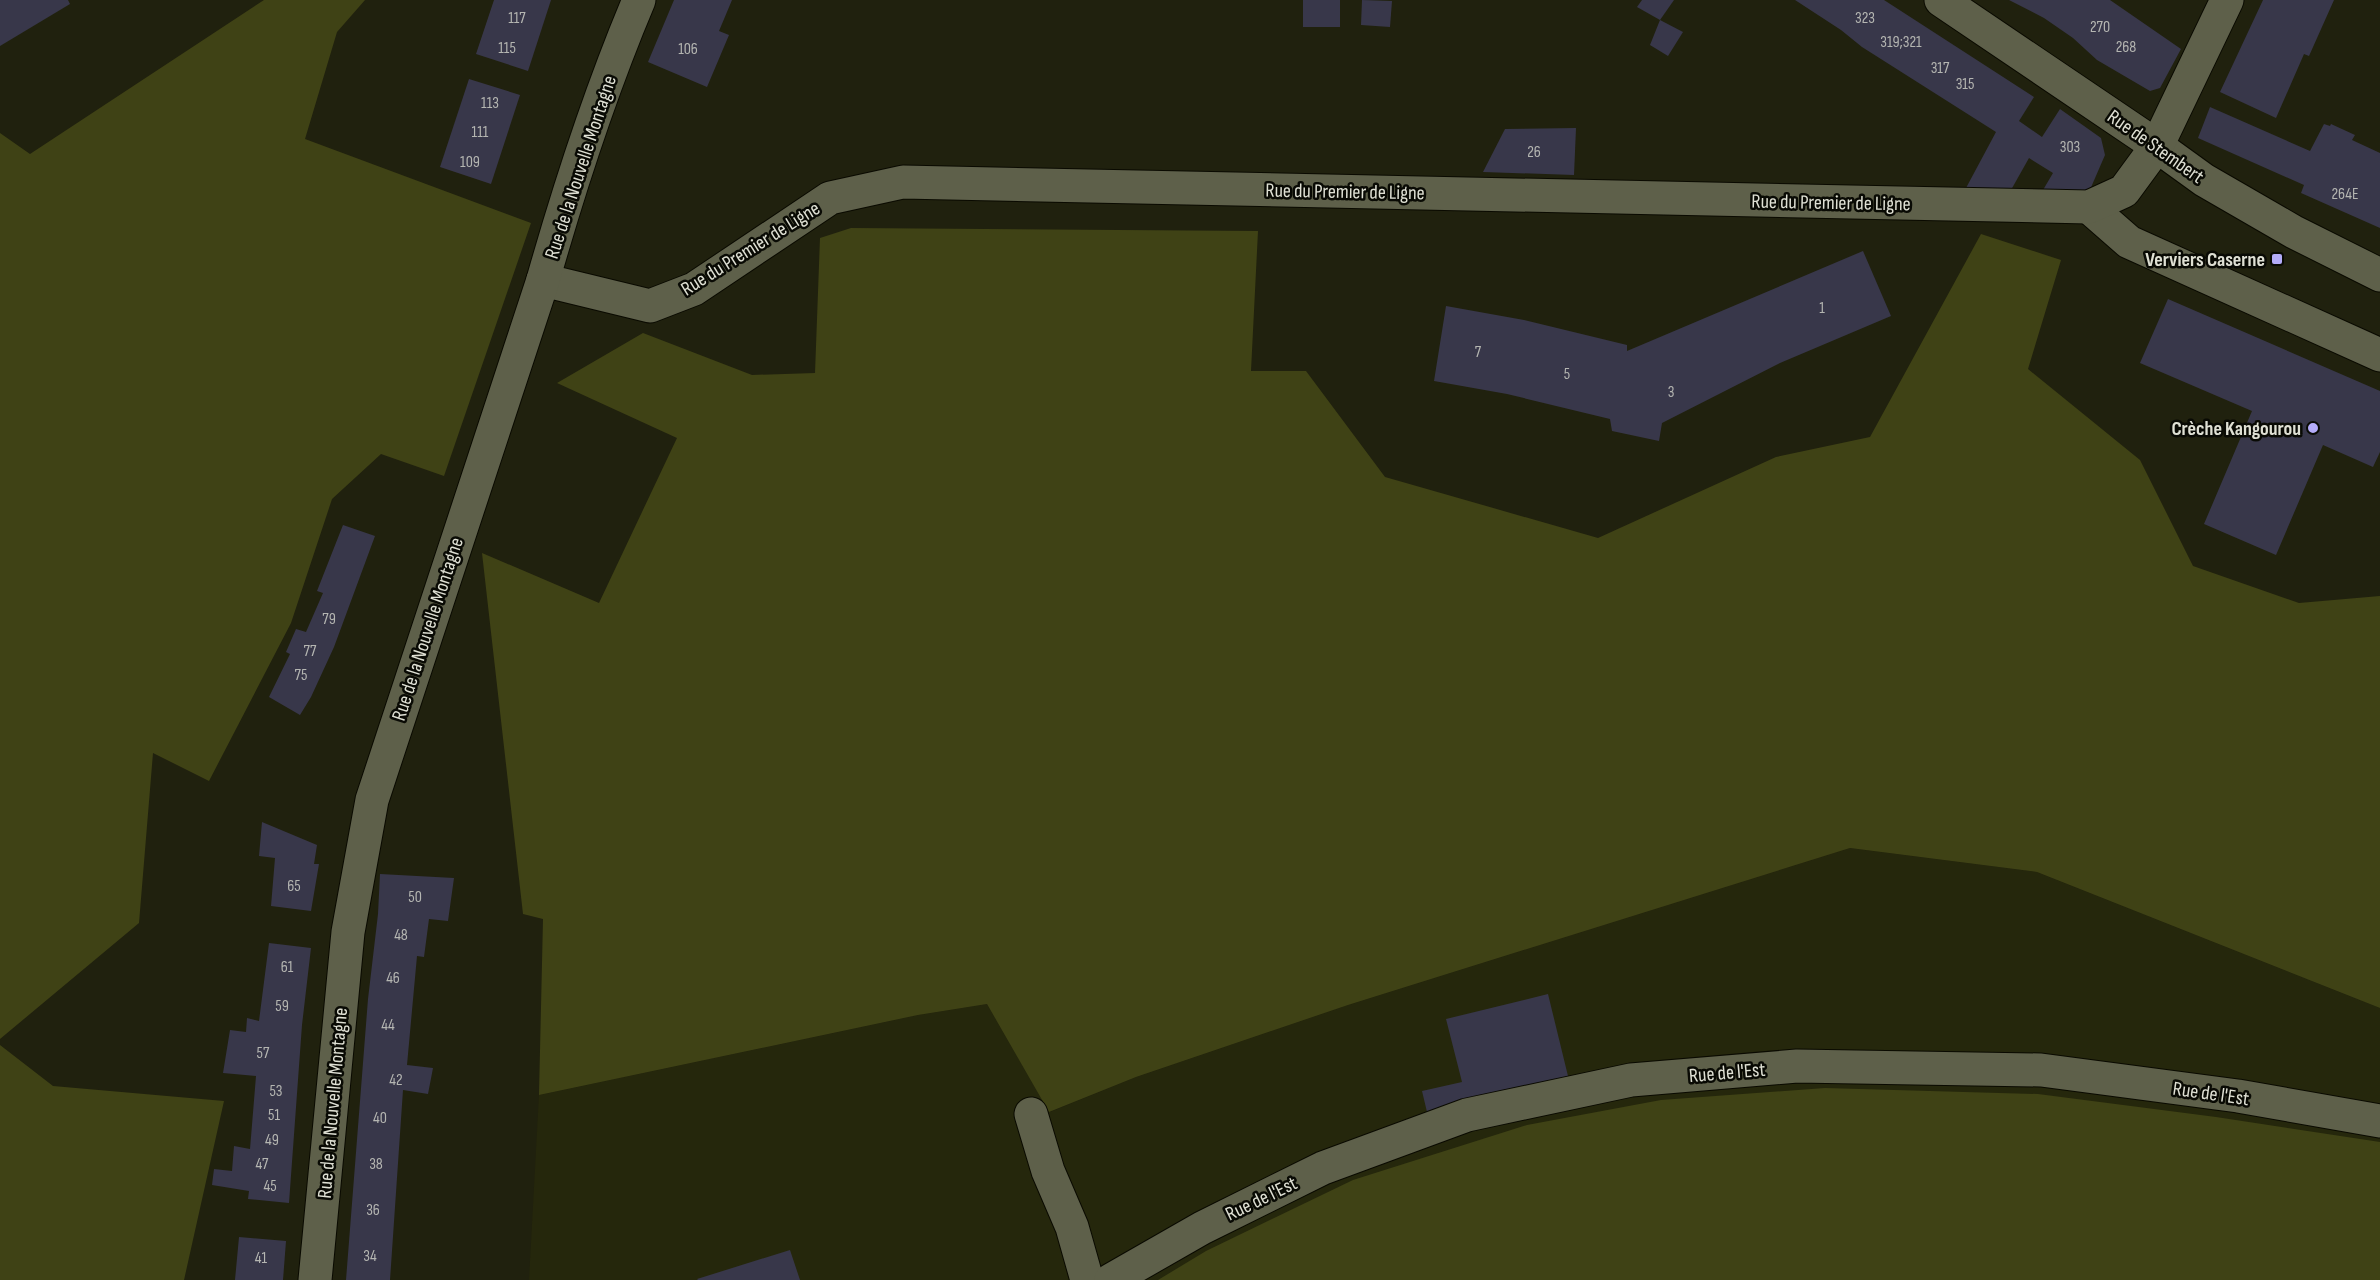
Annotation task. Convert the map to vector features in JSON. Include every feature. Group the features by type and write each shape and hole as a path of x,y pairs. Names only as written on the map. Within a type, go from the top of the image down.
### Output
{"street":[{"name":"Rue de la Nouvelle Montagne","path":"315,1280 348,932 372,800 566,204 624,36 639,0"},
{"name":"Rue de Stembert","path":"1941,0 2204,180 2294,232 2380,275"},
{"name":"Rue du Premier de Ligne","path":"543,280 650,306 694,289 830,198 903,182 2089,207 2124,191 2157,146 2227,0"},
{"path":"2089,207 2129,242 2380,355"},
{"name":"Rue de l'Est","path":"1111,1280 1202,1228 1323,1168 1467,1115 1631,1080 1797,1066 2041,1070 2238,1096 2380,1121"},
{"path":"1031,1114 1048,1171 1072,1227 1087,1280"}],"shaded area":[{"path":"264,0 365,0 337,32 305,139 531,223 444,476 381,454 332,499 291,623 209,781 153,753 139,923 0,1039 0,133 30,154"},
{"path":"851,228 1258,231 1251,371 1306,371 1385,477 1598,538 1776,457 1870,437 1981,234 2061,260 2028,369 2140,460 2193,566 2299,603 2380,596 2380,1008 2037,872 1850,848 1348,1005 1136,1077 1049,1112 987,1004 918,1015 539,1095 543,919 523,914 482,553 599,603 677,438 557,383 643,333 752,375 815,373 820,238"},
{"path":"1850,848 2037,872 2380,1008 2380,1280 529,1280 539,1095 918,1015 987,1004 1050,1112 1136,1077 1348,1005"},
{"path":"0,1045 53,1086 224,1101 184,1280 0,1280"},
{"path":"1825,1088 2038,1094 2216,1117 2380,1142 2380,1280 1158,1280 1206,1251 1353,1180 1527,1125 1661,1100"}],"building":[{"path":"0,0 68,0 70,4 0,46"},
{"path":"494,0 551,0 528,71 476,54"},
{"path":"674,0 732,0 719,31 729,35 707,87 648,62"},
{"path":"1303,0 1340,0 1340,27 1303,27"},
{"path":"1362,0 1392,1 1390,27 1361,25"},
{"path":"1642,0 1674,0 1660,20 1637,7"},
{"path":"1795,0 1884,0 2034,97 2019,121 2042,137 2060,109 2101,138 2105,155 2089,192 2043,190 2053,173 2029,158 2011,190 1966,188 1996,132 1862,47 1841,30"},
{"path":"2009,0 2110,0 2181,49 2160,88 2150,91 2097,60 2073,38 2044,18"},
{"path":"2263,0 2334,0 2309,56 2304,54 2276,118 2220,92"},
{"path":"1660,20 1683,32 1668,56 1650,45"},
{"path":"469,79 520,95 491,184 440,167"},
{"path":"2210,107 2310,151 2324,124 2330,126 2331,124 2355,135 2352,140 2380,153 2380,228 2301,193 2304,185 2198,138"},
{"path":"1576,128 1574,175 1483,172 1505,129"},
{"path":"1863,251 1891,316 1780,363 1662,423 1659,441 1612,431 1610,419 1507,394 1434,381 1446,306 1524,320 1627,345 1627,351"},
{"name":"Crèche Kangourou","path":"2168,299 2380,391 2380,452 2373,467 2323,445 2276,555 2204,524 2252,411 2140,363"},
{"path":"343,525 375,536 334,647 300,715 269,697 290,654 286,652 296,629 306,632 323,593 317,591"},
{"path":"262,822 317,845 314,864 319,864 311,911 271,906 275,858 259,856"},
{"path":"380,874 454,878 448,921 429,919 424,957 417,956 407,1065 433,1068 428,1094 403,1090 390,1280 346,1280 368,999 378,914"},
{"path":"269,943 311,948 302,1025 289,1203 248,1199 249,1191 212,1185 214,1169 232,1171 234,1146 250,1149 256,1076 223,1073 230,1030 246,1032 247,1018 259,1021"},
{"path":"1548,994 1568,1076 1427,1112 1422,1091 1462,1082 1446,1019"},
{"path":"239,1237 286,1241 283,1280 235,1280"},
{"path":"790,1250 800,1280 697,1279"}],"place":[{"name":"Verviers Caserne","path":"2277,259"},
{"name":"Crèche Kangourou","path":"2313,428"}]}
